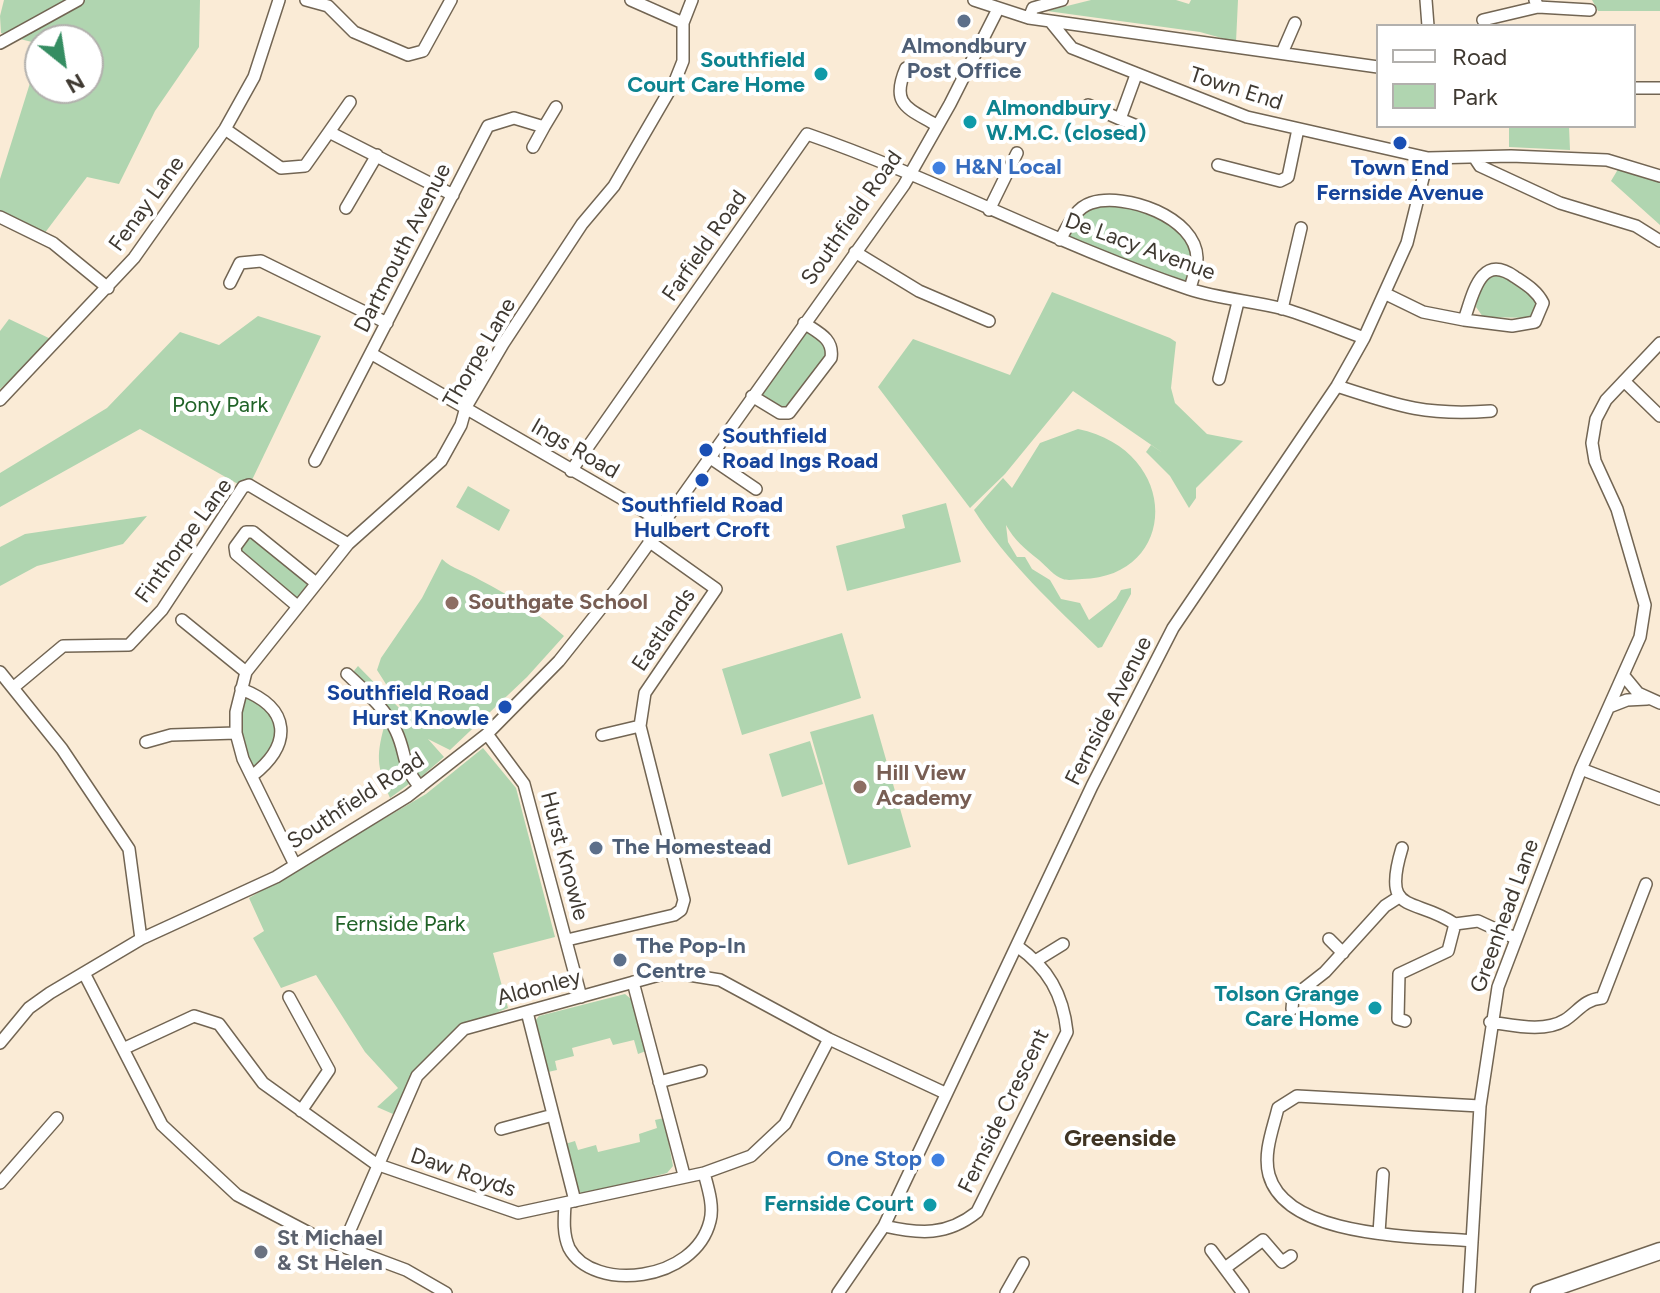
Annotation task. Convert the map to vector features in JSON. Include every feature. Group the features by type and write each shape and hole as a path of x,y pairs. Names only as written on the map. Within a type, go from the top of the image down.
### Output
{"highway":[{"path":"1539,1293 1660,1251"}],"street":[{"path":"0,43 78,0"},
{"name":"Fenay Lane","path":"0,400 134,258 225,129 254,77 279,0"},
{"path":"306,0 329,3 354,32 408,55 423,51 451,0"},
{"path":"631,0 683,23"},
{"name":"Thorpe Lane","path":"295,865 252,776 236,733 246,672 296,605 348,544 441,461 461,425 466,407 582,224 614,186 675,81 683,61 683,23 692,0"},
{"path":"974,0 1029,18 1376,67"},
{"path":"1029,18 1033,8 1062,0"},
{"path":"1426,0 1428,24"},
{"path":"1483,20 1536,4 1590,10"},
{"name":"Southfield Road","path":"0,1043 36,1003 84,973 141,939 295,865 420,787 487,734 559,661 664,523 911,173 998,9"},
{"name":"Town End","path":"1050,21 1072,48 1247,117 1428,158 1511,156 1607,160 1660,176"},
{"path":"1282,53 1295,23"},
{"path":"906,68 899,84 905,108 936,125"},
{"path":"1120,119 1136,75"},
{"path":"1636,88 1660,88"},
{"path":"225,129 281,168 305,166 350,102"},
{"path":"1088,105 1137,126"},
{"path":"533,147 556,107"},
{"name":"Dartmouth Avenue","path":"315,461 488,126 514,118 544,127"},
{"path":"1218,165 1280,181 1288,177 1298,129"},
{"path":"329,132 453,195"},
{"name":"Farfield Road","path":"571,471 807,134 911,173"},
{"path":"989,210 1017,153"},
{"path":"346,208 377,155"},
{"path":"1511,156 1511,179"},
{"path":"1474,157 1480,166 1585,212 1636,226 1660,241"},
{"name":"Fernside Avenue","path":"838,1293 884,1226 945,1093 1173,628 1337,386 1364,338 1407,243 1428,158"},
{"name":"De Lacy Avenue","path":"911,173 1060,240 1190,289 1238,302 1282,309 1364,338"},
{"path":"1060,240 1075,213 1090,203 1110,200 1147,208 1178,225 1192,241 1197,258 1190,289"},
{"path":"0,217 53,243 108,288"},
{"path":"1282,309 1301,228"},
{"path":"855,252 919,291 989,321"},
{"path":"230,283 240,263 261,261 387,323"},
{"path":"1386,294 1423,312 1464,320 1525,326 1535,322 1543,303 1537,293 1505,270 1496,269 1486,272 1478,281 1464,320"},
{"path":"1219,379 1238,302"},
{"path":"752,396 780,413 789,413 831,358 832,348 828,339 804,323"},
{"path":"1658,601 1645,605 1617,509 1595,461 1592,443 1596,419 1624,381 1660,343"},
{"name":"Ings Road","path":"372,354 664,523"},
{"path":"1624,381 1660,416"},
{"path":"1337,386 1408,410 1450,414 1491,411"},
{"path":"709,457 756,489"},
{"name":"Finthorpe Lane","path":"14,687 63,646 129,645 162,610 243,487 249,485 348,544"},
{"path":"296,605 236,554 235,547 246,532 253,532 316,583"},
{"name":"Eastlands","path":"567,940 681,910 684,900 640,726 645,693 716,589 650,542"},
{"name":"Greenhead Lane","path":"1469,1293 1480,1106 1490,1022 1515,938 1581,769 1640,637 1645,605"},
{"path":"182,620 246,672"},
{"path":"0,672 62,749 129,849 141,939"},
{"path":"347,674 388,717 401,745 407,772 420,787"},
{"path":"1624,676 1638,693 1656,701"},
{"path":"241,689 271,705 281,725 281,737 273,757 252,776"},
{"path":"1609,707 1627,700 1656,701"},
{"path":"602,735 640,726"},
{"path":"146,742 171,735 236,733"},
{"name":"Hurst Knowle","path":"487,734 524,784 581,997"},
{"path":"1581,769 1660,799"},
{"path":"1402,848 1393,877 1399,897 1408,906 1441,914 1455,924 1478,921 1515,938"},
{"path":"1490,1022 1553,1025 1564,1021 1583,1004 1602,998 1646,884"},
{"path":"1292,1009 1293,997 1343,953 1385,906 1399,897"},
{"path":"1405,1021 1398,1019 1399,974 1448,951 1455,924"},
{"path":"1329,939 1343,953"},
{"path":"1037,960 1063,944"},
{"name":"Fernside Crescent","path":"884,1226 920,1234 959,1226 977,1212 1067,1032 1064,1007 1037,960 1017,946"},
{"name":"Aldonley","path":"343,1246 376,1164 417,1076 431,1058 464,1029 670,972 720,980 829,1039 945,1093"},
{"path":"84,973 162,1125 237,1195 315,1236 406,1270 446,1293"},
{"path":"633,982 684,1175"},
{"path":"289,997 329,1070 301,1111"},
{"path":"527,1012 553,1115 570,1203 564,1228 569,1250 586,1269 609,1282 632,1283 668,1274 687,1262 702,1242 711,1219 704,1173"},
{"name":"Daw Royds","path":"125,1048 194,1016 219,1024 263,1083 376,1164 518,1213 704,1173 751,1156 785,1124 829,1039"},
{"path":"659,1082 701,1071"},
{"path":"1472,1241 1343,1228 1317,1219 1294,1207 1276,1191 1269,1174 1268,1151 1278,1108 1297,1096 1480,1106"},
{"path":"501,1129 553,1115"},
{"path":"0,1183 57,1118"},
{"path":"1379,1233 1383,1174"},
{"path":"1225,1268 1263,1240 1282,1262 1291,1256"},
{"path":"1211,1250 1243,1293"},
{"path":"1006,1293 1023,1263"}],"green space":[{"path":"4,0 70,0 8,35 1,33 0,16"},
{"path":"83,0 200,0 199,47 155,111 119,184 87,177 44,234 0,213 0,179 24,102 104,104 104,24 43,24 82,4"},
{"path":"1091,0 1176,0 1189,4 1191,0 1238,0 1236,42 1200,32 1047,11"},
{"path":"1592,0 1660,0 1660,11 1598,11"},
{"path":"1509,128 1569,128 1570,150 1509,147"},
{"path":"1623,161 1660,171 1660,225 1611,181"},
{"path":"1090,203 1147,208 1192,241 1190,289 1060,240"},
{"path":"1505,272 1537,293 1540,307 1535,318 1483,317 1476,307 1479,286 1489,274"},
{"path":"1052,292 1176,342 1171,388 1175,403 1207,434 1243,441 1196,488 1196,498 1189,508 1170,476 1146,452 1151,445 1163,453 1073,391 1005,474 970,508 878,387 913,339 1010,375"},
{"name":"Pony Park","path":"258,316 321,336 252,480 238,484 140,429 0,507 0,473 107,408 180,332 219,345"},
{"path":"9,319 55,341 0,389 0,331"},
{"path":"806,321 832,348 789,413 752,396"},
{"path":"1078,429 1112,442 1136,461 1151,486 1155,512 1151,536 1137,558 1114,573 1065,580 1025,548 1006,525 1008,542 1017,557 1025,557 1032,569 1050,580 1061,599 1080,603 1089,620 1116,599 1121,590 1131,588 1131,594 1102,647 1098,648 1016,565 974,510 1003,478 1012,488 1040,443"},
{"path":"468,486 510,510 499,531 456,507"},
{"path":"946,503 961,562 847,591 836,546 905,528 902,515"},
{"path":"147,516 123,544 37,566 0,586 0,547 25,534"},
{"path":"246,532 316,583 296,605 236,554"},
{"path":"442,559 524,605 564,636 527,677 450,750 428,739 444,757 421,777 410,769 381,702 353,672 358,666 405,714 377,670 381,658 422,598"},
{"path":"842,633 861,698 742,735 722,669"},
{"path":"241,689 263,697 281,737 252,776 236,712"},
{"path":"873,714 911,847 848,865 810,732"},
{"path":"386,720 409,784 390,798 379,760"},
{"path":"810,741 823,784 782,797 769,754"},
{"name":"Fernside Park","path":"483,748 516,788 555,937 493,953 508,1008 451,1037 438,1048 416,1075 393,1114 377,1107 398,1088 365,1052 316,975 281,988 253,938 264,931 249,898 426,794"},
{"path":"625,994 631,999 646,1051 638,1054 634,1040 613,1045 610,1038 572,1048 574,1056 555,1061 557,1070 548,1072 534,1022 539,1016"},
{"path":"664,1118 673,1166 667,1173 584,1195 577,1190 565,1144 575,1141 578,1150 596,1145 598,1152 640,1142 639,1134 657,1128 655,1120"}],"place":[{"name":"Almondbury Post Office","path":"964,21"},
{"name":"Southfield Court Care Home","path":"821,74"},
{"name":"Almondbury W.M.C. (closed)","path":"970,122"},
{"name":"Town End Fernside Avenue","path":"1400,143"},
{"name":"H&N Local","path":"939,168"},
{"name":"Southfield Road Ings Road","path":"706,450"},
{"name":"Southfield Road Hulbert Croft","path":"702,480"},
{"name":"Southgate School","path":"452,603"},
{"name":"Southfield Road Hurst Knowle","path":"505,707"},
{"name":"Hill View Academy","path":"860,787"},
{"name":"The Homestead","path":"596,848"},
{"name":"The Pop-In Centre","path":"620,960"},
{"name":"Tolson Grange Care Home","path":"1375,1008"},
{"name":"One Stop","path":"938,1160"},
{"name":"Fernside Court","path":"930,1205"},
{"name":"St Michael & St Helen","path":"261,1252"}],"district":[{"name":"Greenside","path":"1120,1139"}]}
